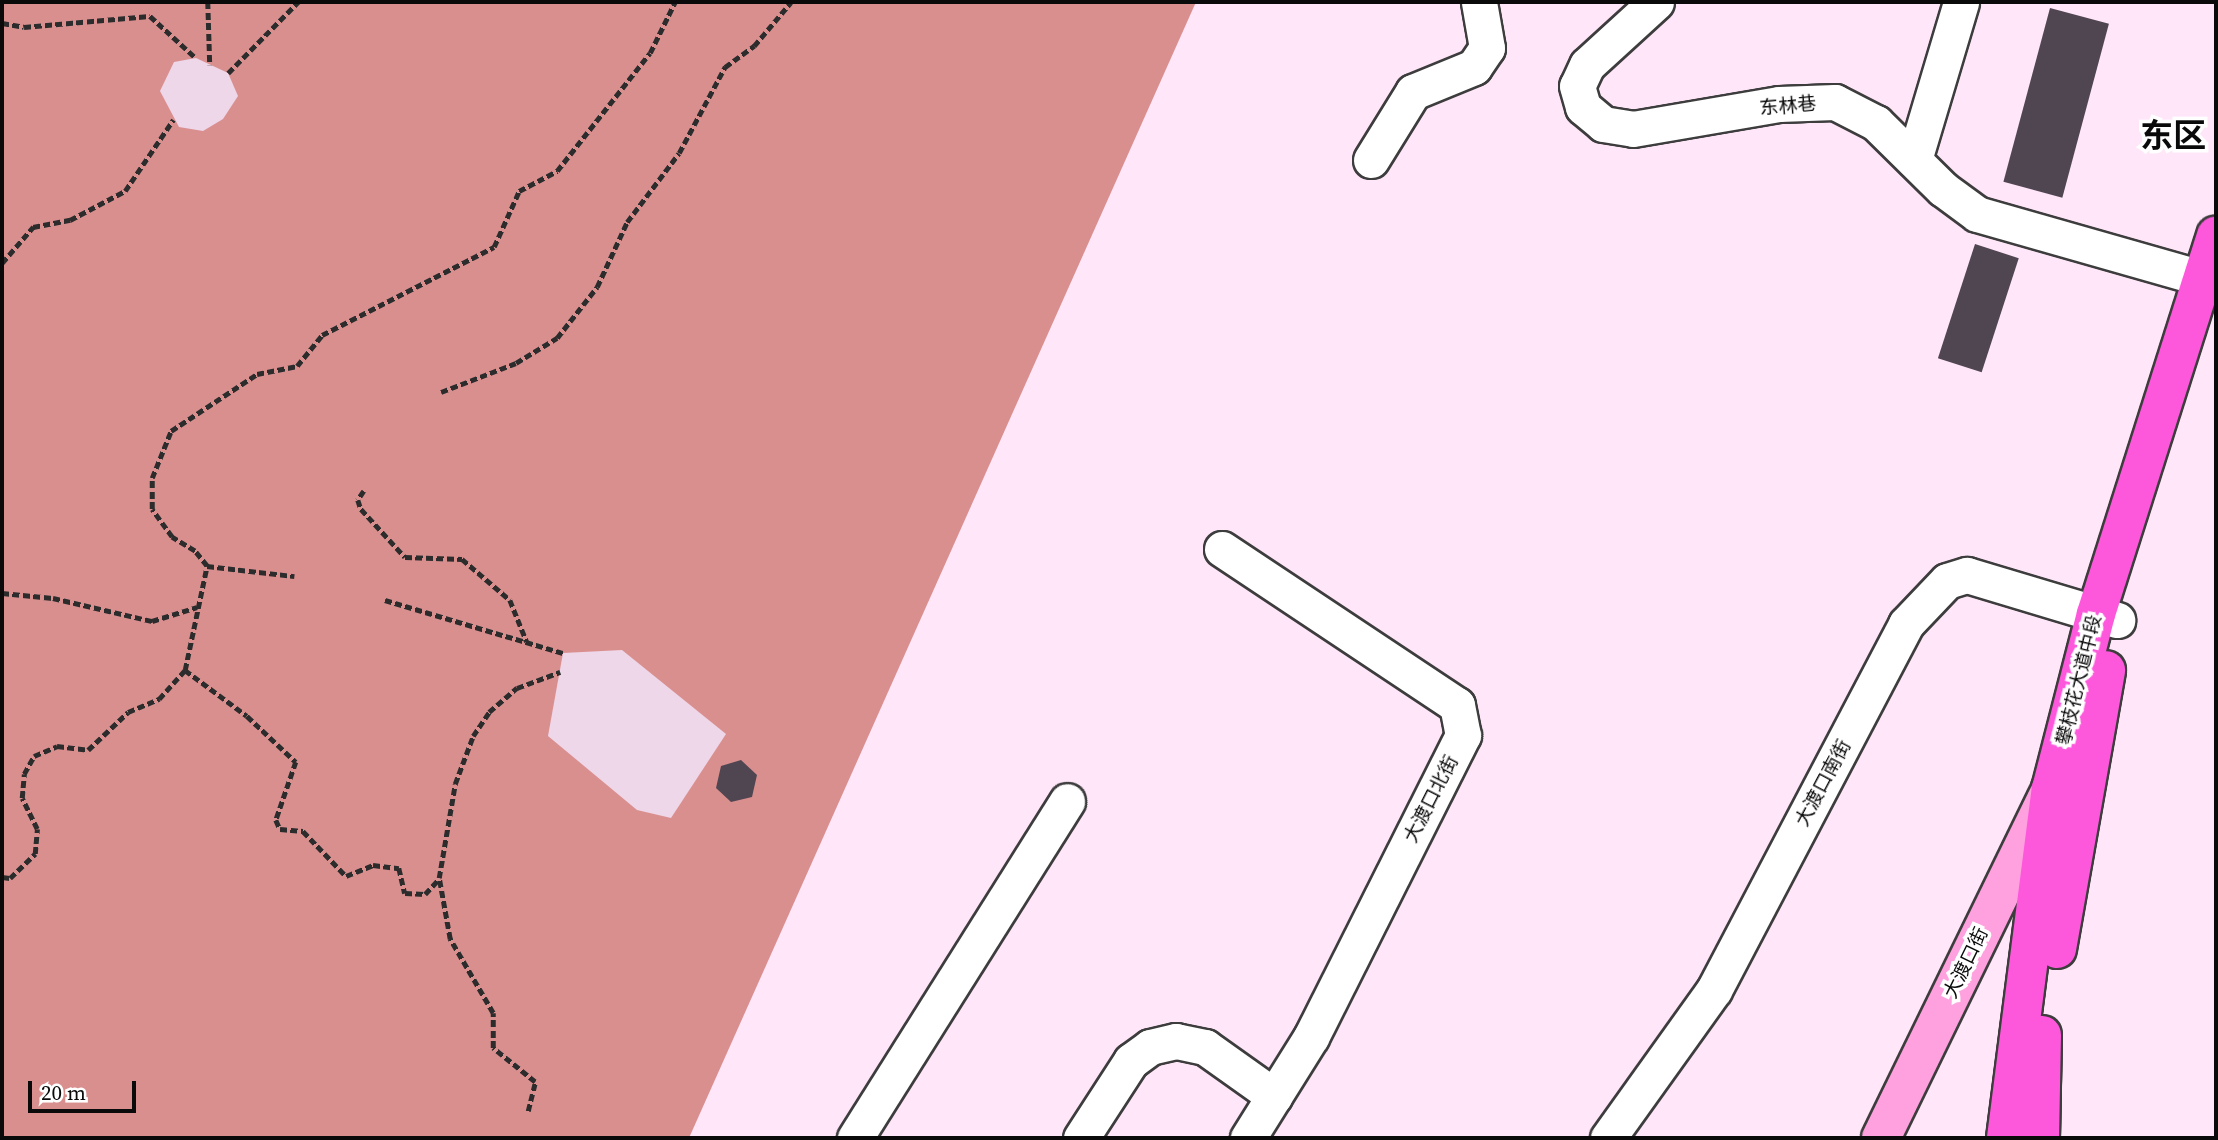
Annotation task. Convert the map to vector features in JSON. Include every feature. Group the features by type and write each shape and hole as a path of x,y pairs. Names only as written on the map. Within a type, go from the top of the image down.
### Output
{"main road":[{"name":"攀枝花大道中段","path":"2006,1138 2051,789 2211,282 2216,236"},
{"name":"攀枝花大道中段","path":"2040,1138 2041,1040 2106,617"}],"street":[{"path":"1371,160 1413,92 1474,67 1481,58 1487,48 1479,2"},
{"name":"东林巷","path":"1656,2 1587,65 1577,86 1583,107 1603,124 1633,129 1779,104 1835,102 1876,123 1977,214 2211,282"},
{"path":"1914,160 1961,2"},
{"name":"大渡口北街","path":"1222,549 1457,705 1463,734 1311,1037 1248,1138"},
{"name":"大渡口南街","path":"1608,1138 1714,990 1906,624 1947,581 1967,575 2106,617"},
{"name":"大渡口街","path":"1881,1138 2051,789"},
{"path":"855,1138 1067,801"},
{"path":"1081,1138 1131,1061 1150,1048 1176,1041 1205,1047 1274,1096"}],"path":[{"path":"208,2 210,65"},
{"path":"228,73 298,2"},
{"path":"294,576 207,566 195,551 172,537 152,509 152,478 171,431 257,374 297,366 323,335 494,247 519,191 557,171 650,53 675,2"},
{"path":"441,391 516,363 557,338 597,287 627,222 679,153 726,67 754,46 791,2"},
{"path":"2,23 24,27 150,16 196,58"},
{"path":"2,263 33,227 70,220 125,191 173,120"},
{"path":"364,491 358,500 361,509 405,557 461,559 510,600 527,642"},
{"path":"2,877 10,878 35,854 37,829 22,798 23,774 34,756 57,746 88,750 128,712 159,699 185,670 207,566"},
{"path":"2,593 53,598 152,621 198,606"},
{"path":"385,600 563,653"},
{"path":"185,670 247,716 296,762 275,820 280,829 303,831 346,877 373,865 399,868 405,893 425,894 439,878"},
{"path":"528,1111 535,1082 493,1048 493,1013 450,939 439,878 455,784 473,736 489,712 517,688 560,672"}],"shaded area":[{"path":"2,2 1196,2 689,1138 2,1138"},
{"path":"196,58 228,73 238,96 223,119 203,131 179,127 160,91 174,62"},
{"path":"622,650 726,734 671,818 637,810 548,736 563,653"}],"building":[{"path":"2050,8 2109,24 2062,198 2003,182"},
{"path":"1975,244 2019,258 1982,372 1938,358"},
{"path":"741,760 757,775 752,797 731,802 716,788 721,766"}],"district":[{"name":"东区","path":"2173,136"}]}
